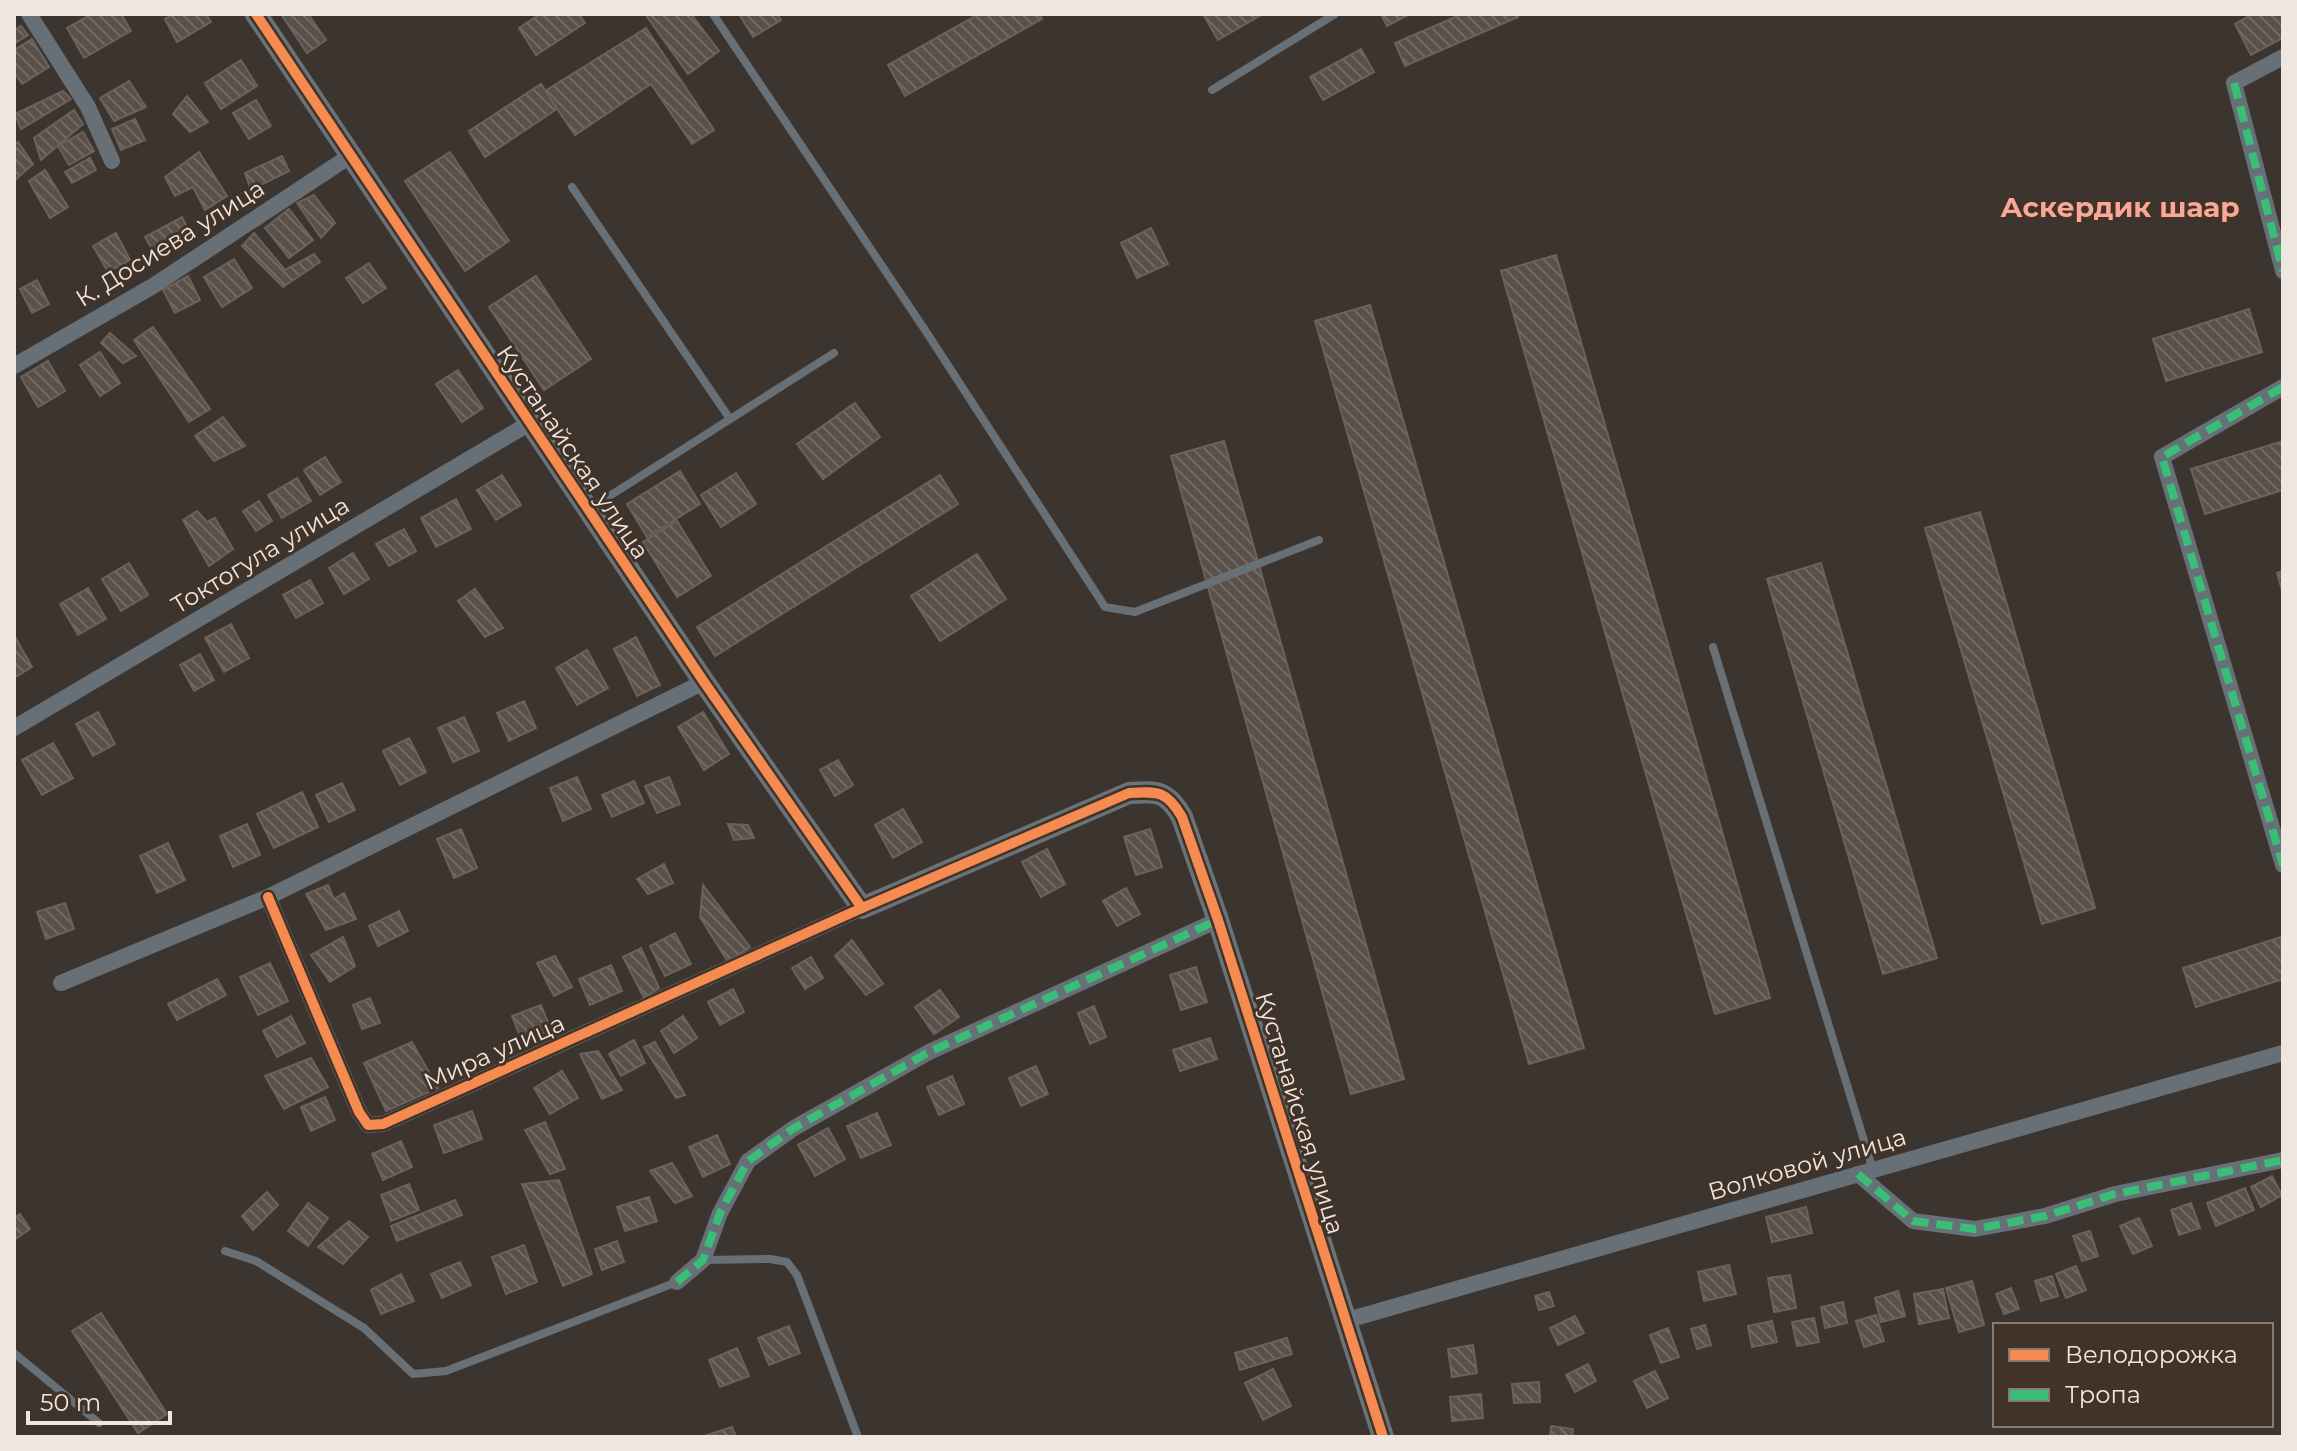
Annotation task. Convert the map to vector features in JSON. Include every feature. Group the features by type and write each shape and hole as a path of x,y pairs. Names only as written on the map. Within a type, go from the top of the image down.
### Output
{"street":[{"path":"29,14 88,107 112,161"},
{"name":"Кустанайская улица","path":"256,14 704,682 862,908 1129,793 1154,791 1174,803 1182,817 1218,920 1383,1437"},
{"path":"2283,57 2234,83 2283,271"},
{"name":"К. Досиева улица","path":"14,366 153,286 350,156"},
{"path":"2283,387 2162,457 2283,865"},
{"name":"Токтогула улица","path":"14,728 530,423"},
{"path":"61,983 268,897 704,682"},
{"name":"Мира улица","path":"268,897 359,1112 368,1125 383,1124 862,908"},
{"path":"677,1282 703,1260 720,1213 748,1161 794,1128 929,1052 1218,920"},
{"name":"Волковой улица","path":"1344,1321 2283,1053"},
{"path":"1865,1172 1913,1221 1975,1229 2045,1216 2115,1194 2283,1160"}],"lane":[{"path":"713,14 925,330 1105,607 1135,612 1319,540"},
{"path":"1212,90 1335,14"},
{"path":"572,187 730,419"},
{"path":"588,509 834,353"},
{"path":"1713,647 1865,1172"},
{"path":"225,1251 256,1261 364,1328 413,1374 446,1371 677,1282"},
{"path":"703,1260 770,1259 787,1262 797,1275 858,1437"},
{"path":"14,1353 99,1423"}],"building":[{"path":"92,14 121,14 131,31 84,58 67,28"},
{"path":"173,14 206,14 211,22 177,42 165,19"},
{"path":"281,14 308,14 326,40 307,53"},
{"path":"540,14 579,14 585,23 536,55 519,28"},
{"path":"645,14 691,14 719,51 688,74"},
{"path":"739,14 777,14 781,20 753,37"},
{"path":"979,14 1039,14 1042,19 905,96 888,65"},
{"path":"1203,14 1263,14 1218,40"},
{"path":"1381,14 1410,14 1387,26"},
{"path":"1462,14 1516,14 1518,17 1405,66 1395,43"},
{"path":"2253,14 2283,14 2283,38 2251,55 2235,24"},
{"path":"21,26 28,35 14,44 14,30"},
{"path":"646,28 714,130 692,144 651,84 575,135 545,91"},
{"path":"32,39 49,67 22,84 14,72 14,50"},
{"path":"1361,49 1374,72 1323,100 1310,77"},
{"path":"241,60 257,86 221,109 205,83"},
{"path":"129,81 146,107 114,121 100,98"},
{"path":"541,84 557,109 485,157 469,131"},
{"path":"63,91 71,99 21,129 15,114"},
{"path":"187,96 208,122 190,132 173,114"},
{"path":"256,100 271,126 249,139 233,113"},
{"path":"74,110 83,124 41,160 34,138"},
{"path":"135,119 145,140 121,150 112,129"},
{"path":"83,132 94,151 69,165 58,146"},
{"path":"18,142 33,164 14,181 14,145"},
{"path":"199,152 227,196 205,210 193,187 175,196 165,177"},
{"path":"450,152 509,241 465,271 405,181"},
{"path":"282,156 289,171 251,190 245,173"},
{"path":"90,158 96,170 72,183 65,172"},
{"path":"45,170 68,207 50,218 29,181"},
{"path":"314,195 335,223 321,238 297,203"},
{"path":"289,209 313,240 289,258 265,228"},
{"path":"182,217 189,231 153,251 145,237"},
{"path":"1151,228 1168,264 1137,278 1121,243"},
{"path":"116,233 130,260 108,272 93,246"},
{"path":"254,233 285,270 314,254 320,262 283,287 242,246"},
{"path":"1556,255 1770,998 1715,1014 1501,271"},
{"path":"234,259 252,288 222,307 204,277"},
{"path":"369,263 386,288 363,303 346,278"},
{"path":"188,276 200,300 175,313 163,290"},
{"path":"536,276 591,359 544,390 489,307"},
{"path":"37,280 49,304 32,313 20,289"},
{"path":"1370,305 1584,1048 1529,1064 1315,321"},
{"path":"2249,309 2262,352 2166,381 2153,339"},
{"path":"153,327 210,409 189,422 134,340"},
{"path":"110,333 136,356 123,363 101,343"},
{"path":"100,352 120,383 100,396 80,365"},
{"path":"48,361 65,391 38,407 21,377"},
{"path":"458,370 483,408 462,422 436,384"},
{"path":"855,403 880,437 823,479 797,444"},
{"path":"223,417 245,446 214,461 195,436"},
{"path":"1224,441 1404,1079 1351,1094 1171,456"},
{"path":"2283,441 2283,490 2205,514 2191,469"},
{"path":"325,457 341,482 320,495 304,470"},
{"path":"680,471 700,504 647,537 627,504"},
{"path":"736,473 756,504 721,527 701,495"},
{"path":"502,475 521,505 496,520 477,490"},
{"path":"940,475 958,504 715,656 697,627"},
{"path":"297,478 311,501 282,518 268,495"},
{"path":"456,499 471,529 436,547 421,518"},
{"path":"259,501 272,521 256,531 243,511"},
{"path":"197,511 207,522 215,518 233,549 209,566 183,520"},
{"path":"1980,512 2095,908 2042,924 1925,528"},
{"path":"677,521 711,576 677,597 643,542"},
{"path":"404,529 416,551 389,566 376,544"},
{"path":"353,553 369,579 344,594 329,568"},
{"path":"977,554 1006,599 940,641 911,596"},
{"path":"129,563 148,595 121,611 102,579"},
{"path":"1821,563 1937,958 1883,974 1767,579"},
{"path":"2283,571 2283,594 2277,573"},
{"path":"310,580 323,603 296,618 283,595"},
{"path":"88,588 106,619 78,635 60,604"},
{"path":"475,589 503,628 485,637 458,601"},
{"path":"231,624 249,658 224,672 205,638"},
{"path":"14,635 32,667 14,678"},
{"path":"636,637 660,685 637,696 614,649"},
{"path":"587,650 608,688 577,705 556,668"},
{"path":"200,654 214,680 194,691 180,665"},
{"path":"524,701 536,728 509,741 497,713"},
{"path":"98,712 115,744 93,756 76,724"},
{"path":"703,712 729,754 704,770 678,727"},
{"path":"464,717 479,751 453,762 438,728"},
{"path":"409,738 426,772 400,785 383,751"},
{"path":"53,743 73,778 42,795 22,760"},
{"path":"838,760 853,785 835,796 820,770"},
{"path":"577,777 591,809 563,821 550,788"},
{"path":"669,777 680,804 657,813 645,786"},
{"path":"634,781 644,803 612,817 602,795"},
{"path":"342,783 355,810 329,822 316,795"},
{"path":"302,792 318,827 274,848 257,814"},
{"path":"903,809 922,842 893,858 875,825"},
{"path":"247,824 260,855 233,867 220,836"},
{"path":"728,824 748,825 754,838 734,840"},
{"path":"461,829 477,868 454,878 437,839"},
{"path":"1150,829 1162,867 1136,875 1124,837"},
{"path":"168,843 185,880 157,893 140,856"},
{"path":"1047,849 1065,884 1041,897 1022,862"},
{"path":"664,864 673,883 648,894 637,879"},
{"path":"328,885 334,899 344,893 356,919 326,930 306,894"},
{"path":"703,885 750,947 728,962 700,917"},
{"path":"1126,888 1140,914 1117,926 1103,901"},
{"path":"65,903 74,929 46,939 37,912"},
{"path":"399,911 408,931 378,946 369,926"},
{"path":"675,933 691,964 665,976 650,946"},
{"path":"343,937 355,966 330,982 311,955"},
{"path":"2281,937 2283,979 2196,1007 2183,968"},
{"path":"852,940 883,984 866,995 835,956"},
{"path":"641,948 659,988 644,998 623,957"},
{"path":"555,956 572,987 554,996 537,963"},
{"path":"811,957 823,978 805,989 792,968"},
{"path":"270,963 288,1001 258,1015 240,977"},
{"path":"611,965 622,991 590,1005 579,979"},
{"path":"1196,967 1207,1002 1181,1010 1170,975"},
{"path":"217,979 226,995 177,1020 168,1004"},
{"path":"733,989 744,1012 720,1025 708,1002"},
{"path":"940,990 959,1017 934,1034 915,1007"},
{"path":"370,998 380,1023 362,1029 353,1005"},
{"path":"541,1005 551,1030 522,1041 512,1016"},
{"path":"1094,1006 1106,1037 1090,1044 1078,1013"},
{"path":"291,1016 305,1043 277,1057 263,1031"},
{"path":"683,1016 697,1038 674,1053 661,1031"},
{"path":"1210,1038 1217,1059 1180,1071 1173,1050"},
{"path":"634,1040 645,1063 621,1076 609,1054"},
{"path":"412,1042 438,1088 386,1111 364,1063"},
{"path":"655,1042 685,1095 676,1098 644,1047"},
{"path":"598,1051 622,1090 602,1099 580,1054"},
{"path":"311,1058 328,1087 284,1109 265,1076"},
{"path":"1036,1066 1048,1094 1021,1106 1009,1078"},
{"path":"562,1071 578,1098 550,1114 534,1088"},
{"path":"952,1076 964,1104 939,1115 927,1087"},
{"path":"325,1097 335,1120 311,1131 301,1107"},
{"path":"472,1111 482,1139 444,1153 434,1125"},
{"path":"877,1113 891,1145 861,1158 847,1126"},
{"path":"545,1122 565,1169 550,1174 525,1130"},
{"path":"828,1128 845,1159 815,1176 798,1145"},
{"path":"717,1135 730,1164 703,1177 689,1147"},
{"path":"401,1141 412,1167 383,1180 372,1154"},
{"path":"672,1163 692,1196 675,1203 650,1171"},
{"path":"2272,1176 2282,1195 2261,1207 2251,1187"},
{"path":"559,1180 592,1274 563,1286 522,1184"},
{"path":"409,1184 419,1210 391,1221 381,1195"},
{"path":"2245,1188 2254,1210 2216,1226 2207,1203"},
{"path":"267,1192 278,1205 253,1230 242,1216"},
{"path":"649,1197 657,1221 625,1231 617,1207"},
{"path":"455,1200 462,1215 397,1241 391,1226"},
{"path":"308,1203 328,1218 308,1246 288,1231"},
{"path":"2191,1203 2200,1228 2179,1235 2171,1210"},
{"path":"1806,1207 1812,1233 1772,1242 1766,1217"},
{"path":"20,1214 30,1229 14,1240 14,1218"},
{"path":"2139,1218 2152,1246 2133,1254 2120,1226"},
{"path":"349,1221 368,1237 343,1264 318,1247"},
{"path":"2090,1231 2098,1256 2082,1261 2073,1236"},
{"path":"617,1241 624,1262 602,1270 595,1249"},
{"path":"524,1245 537,1282 506,1294 492,1257"},
{"path":"460,1262 471,1285 442,1298 431,1274"},
{"path":"1729,1265 1736,1294 1704,1301 1698,1272"},
{"path":"2076,1266 2086,1290 2066,1298 2056,1274"},
{"path":"401,1274 414,1301 381,1314 371,1290"},
{"path":"1790,1275 1796,1308 1774,1312 1768,1278"},
{"path":"2052,1276 2058,1296 2041,1301 2035,1281"},
{"path":"1972,1281 1984,1325 1959,1332 1946,1288"},
{"path":"2011,1288 2019,1309 2004,1314 1996,1294"},
{"path":"1943,1289 1949,1318 1919,1324 1914,1294"},
{"path":"1898,1291 1905,1316 1881,1322 1875,1298"},
{"path":"1549,1292 1554,1306 1539,1310 1535,1296"},
{"path":"1843,1302 1847,1323 1825,1328 1821,1307"},
{"path":"101,1313 167,1414 138,1433 72,1331"},
{"path":"1876,1315 1884,1341 1864,1347 1856,1321"},
{"path":"1575,1316 1584,1333 1558,1345 1550,1328"},
{"path":"1814,1318 1819,1342 1797,1346 1792,1322"},
{"path":"1772,1321 1777,1342 1752,1347 1748,1326"},
{"path":"1705,1325 1711,1345 1697,1349 1691,1329"},
{"path":"789,1326 800,1353 769,1365 758,1338"},
{"path":"1668,1328 1679,1357 1661,1363 1650,1335"},
{"path":"1287,1338 1292,1354 1240,1370 1235,1353"},
{"path":"1473,1345 1477,1373 1452,1377 1448,1349"},
{"path":"737,1348 749,1376 720,1387 709,1360"},
{"path":"1588,1364 1596,1381 1575,1392 1566,1375"},
{"path":"1273,1369 1291,1406 1263,1420 1245,1383"},
{"path":"1655,1371 1668,1398 1647,1408 1634,1381"},
{"path":"1539,1382 1540,1402 1514,1403 1512,1384"},
{"path":"1481,1394 1483,1418 1452,1421 1450,1397"},
{"path":"1551,1426 1573,1429 1572,1437 1550,1437"},
{"path":"732,1427 736,1437 701,1437"}],"marked path":[{"path":"2234,83 2283,271"},
{"path":"2283,387 2162,457 2283,865"},
{"path":"677,1282 703,1260 720,1213 748,1161 794,1128 929,1052 1218,920"},
{"path":"1858,1174 1913,1221 1975,1229 2045,1216 2115,1194 2283,1160"}],"cycle path":[{"path":"256,14 704,682 862,908"},
{"path":"268,897 359,1112 368,1125 383,1124 862,908 1129,793 1161,794 1182,817 1218,920 1383,1437"}],"district":[{"name":"Аскердик шаар","path":"2120,207"}]}
